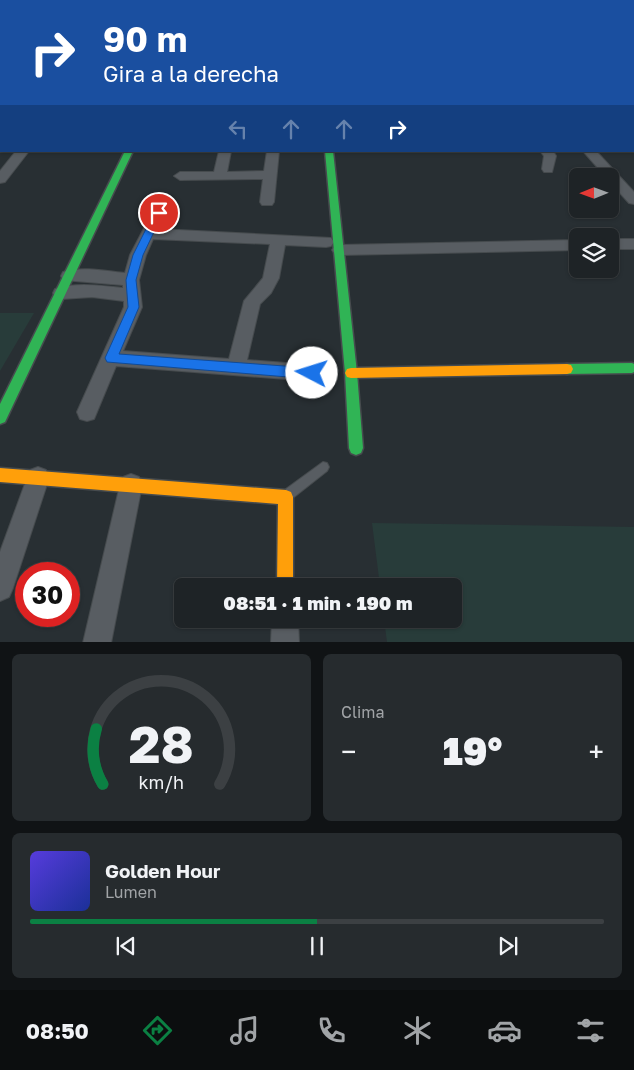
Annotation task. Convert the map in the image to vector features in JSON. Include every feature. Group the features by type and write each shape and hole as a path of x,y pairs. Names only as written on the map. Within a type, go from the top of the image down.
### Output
{"street":[{"path":"0,179 22,152"},
{"path":"0,418 129,152"},
{"path":"220,175 225,152"},
{"path":"267,202 273,152"},
{"path":"329,152 333,246 351,373 356,448"},
{"path":"547,152 550,156 548,169"},
{"path":"590,152 634,200"},
{"path":"180,176 270,175"},
{"path":"87,412 133,307 131,287 138,255 159,213"},
{"path":"149,234 278,240 333,246 569,245"},
{"path":"236,367 252,301 265,289 271,278 278,240"},
{"path":"619,244 634,244"},
{"path":"69,276 98,276 131,287"},
{"path":"61,292 131,287"},
{"path":"111,358 312,373"},
{"path":"351,373 632,368"},
{"path":"0,475 286,497 285,578"},
{"path":"0,588 38,478"},
{"path":"97,642 131,485"},
{"path":"285,628 285,642"}],"lane":[{"path":"286,497 323,467"}],"green space":[{"path":"0,313 34,313 0,371"},
{"path":"372,523 634,527 634,642 387,642 385,628 462,628 462,578 379,578"}],"traffic: fast":[{"path":"0,418 129,152"},
{"path":"329,152 351,373 356,448"},
{"path":"567,369 632,368"}],"traffic: slow":[{"path":"351,373 567,369"},
{"path":"0,475 286,497 285,578"}],"route":[{"path":"159,213 138,255 131,280 133,307 111,358 312,373"}]}
